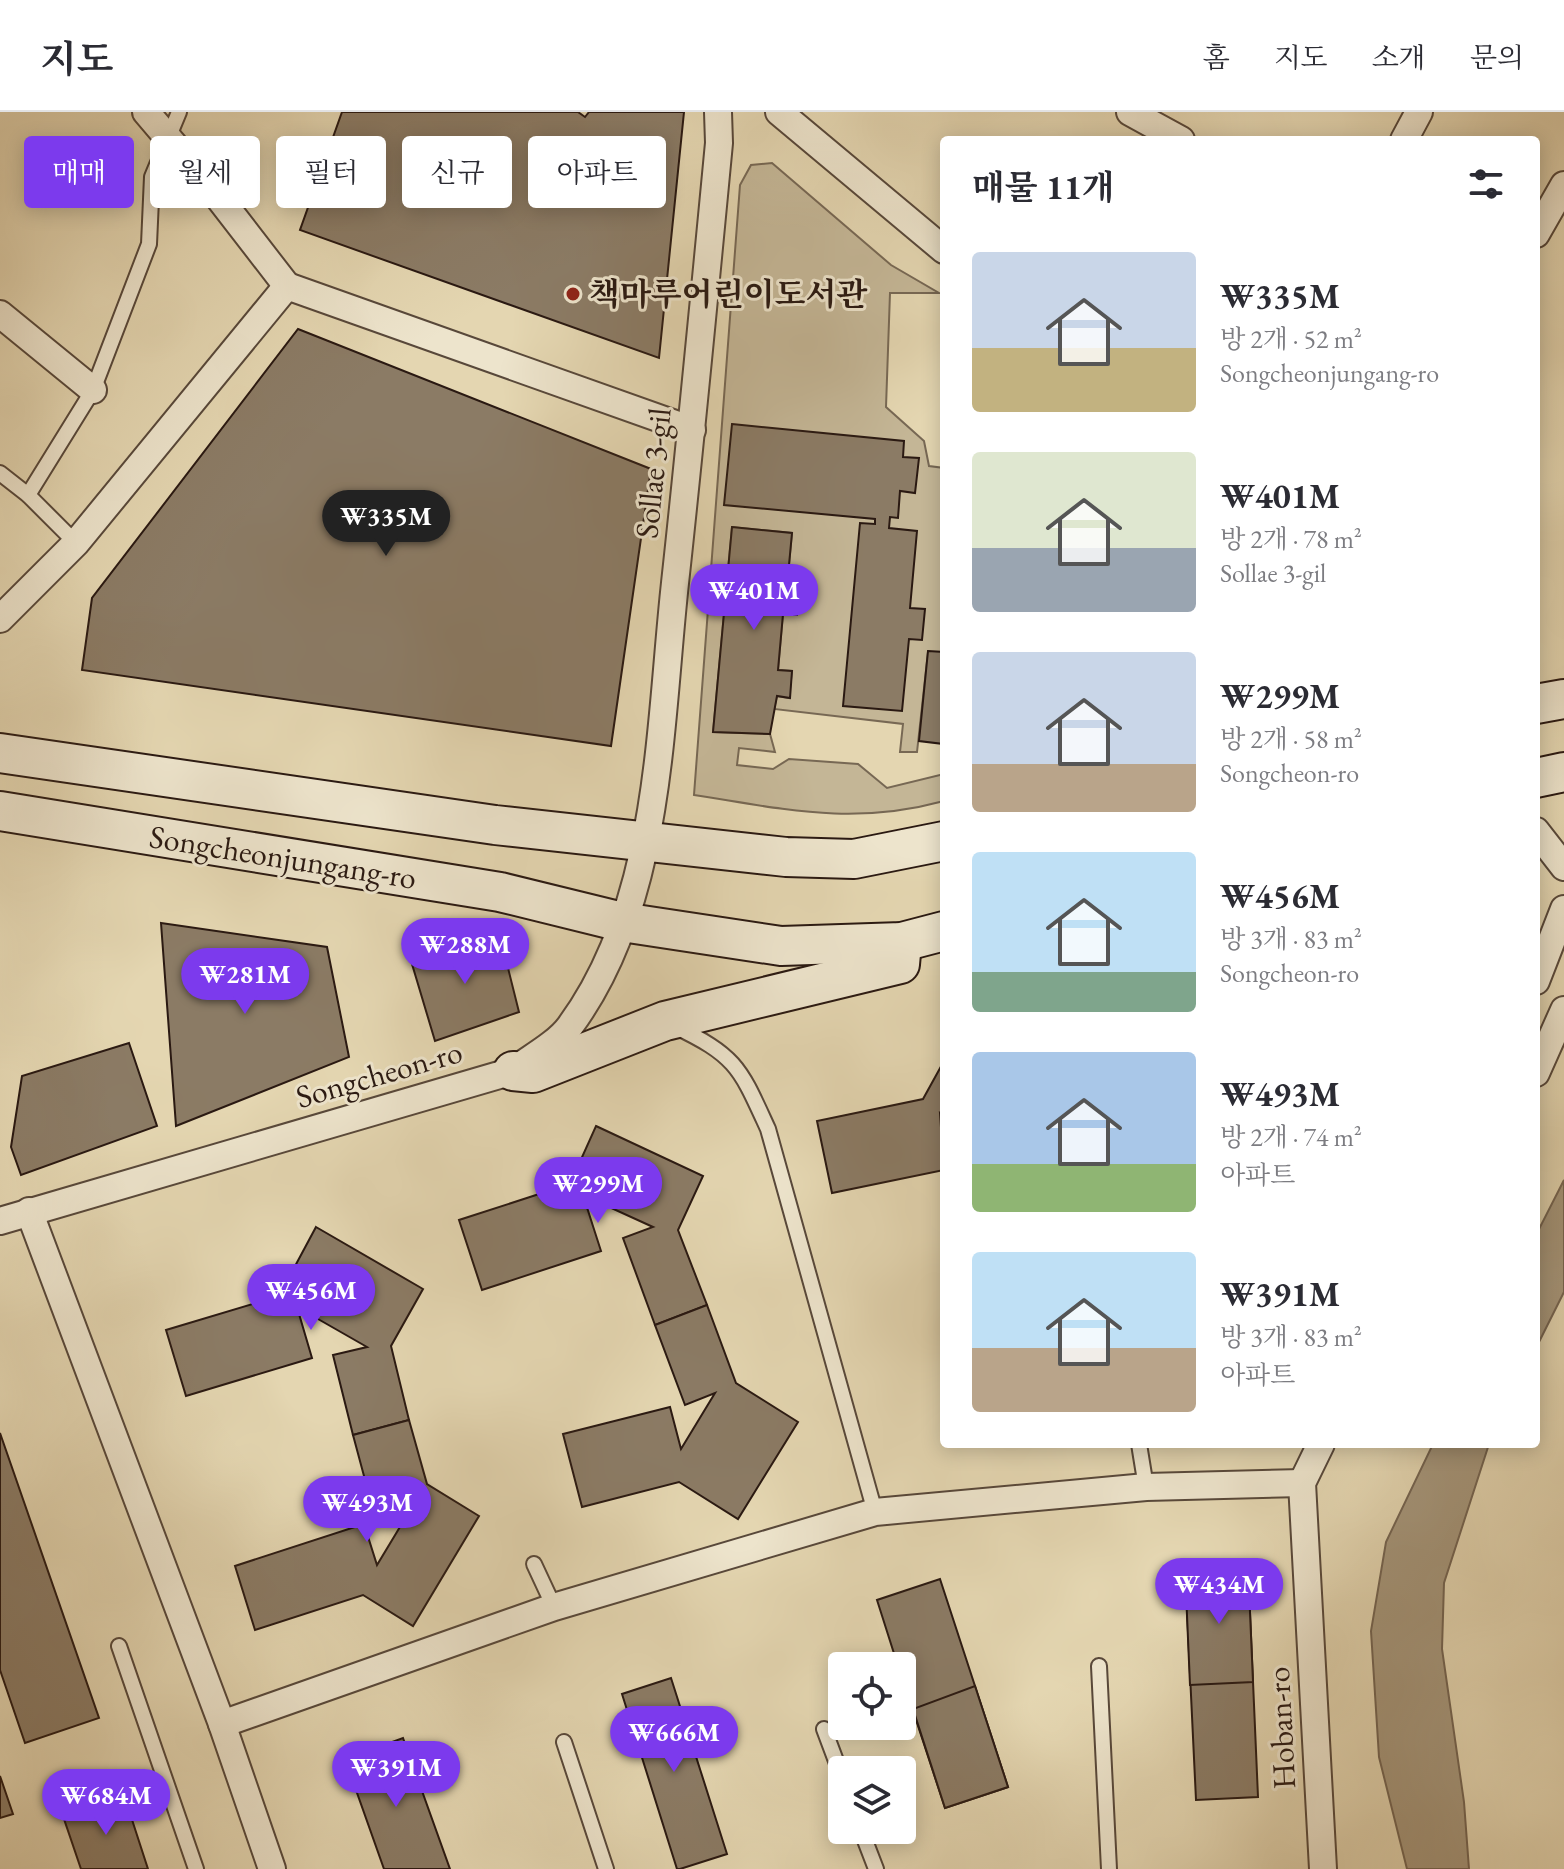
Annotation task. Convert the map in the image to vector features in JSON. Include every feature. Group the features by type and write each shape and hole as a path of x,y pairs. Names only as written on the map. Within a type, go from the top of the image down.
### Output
{"street":[{"path":"146,112 166,136"},
{"name":"Sollae 3-gil","path":"647,840 692,430 719,143 718,112"},
{"path":"779,112 940,247"},
{"path":"1130,112 1174,136"},
{"path":"1406,136 1419,112"},
{"path":"1540,227 1564,185"},
{"path":"224,208 287,286 692,430"},
{"path":"0,619 76,543 287,286"},
{"path":"0,314 93,390"},
{"path":"1540,703 1564,699"},
{"name":"Songcheonjungang-ro","path":"0,753 495,825 786,857 854,859 940,842"},
{"path":"1540,777 1564,772"},
{"name":"Songcheonjungang-ro","path":"0,811 500,892 622,922 781,946 902,942 940,932"},
{"path":"1540,836 1564,867"},
{"name":"Songcheon-ro","path":"0,1221 513,1071 568,1029 593,989 622,922 647,840"},
{"path":"1540,971 1564,909"},
{"path":"513,1071 533,1073 665,1021 900,964 902,942"},
{"path":"1540,1064 1564,1010"},
{"path":"29,1211 222,1724 272,1869"},
{"name":"Hoban-ro","path":"1319,1448 1302,1483 1323,1869"},
{"path":"222,1724 554,1607 875,1512 1146,1487 1302,1483"}],"lane":[{"path":"169,136 179,112"},
{"path":"28,495 93,390 149,244 151,208"},
{"path":"0,473 28,495 76,543"},
{"path":"665,1021 710,1043 741,1070 768,1129 875,1512"},
{"path":"1140,1448 1146,1487"},
{"path":"534,1564 554,1607"},
{"path":"119,1646 196,1869"},
{"path":"1099,1666 1109,1869"},
{"path":"824,1729 834,1756"},
{"path":"564,1742 606,1869"},
{"path":"866,1844 876,1869"}],"shaded area":[{"path":"772,163 891,265 939,293 890,293 886,407 924,441 929,466 940,467 940,652 928,652 917,752 900,752 903,724 774,709 777,696 789,698 792,671 778,670 783,614 797,614 799,587 787,586 792,533 732,527 713,732 770,734 775,752 739,748 737,765 773,769 789,759 858,764 887,788 940,775 940,802 879,813 848,814 789,810 694,795 740,185 751,165"},
{"path":"1564,1180 1564,1292 1540,1340 1540,1227"},
{"path":"1431,1448 1488,1448 1444,1583 1442,1649 1464,1802 1469,1869 1407,1869 1379,1757 1371,1631 1386,1542"}],"building":[{"name":"책마루어린이도서관","path":"342,112 578,112 585,117 589,112 684,112 659,358 300,230 308,208 386,208 386,136 333,136"},
{"path":"298,329 651,469 611,746 82,670 92,598"},
{"path":"732,424 904,441 903,457 919,458 915,493 900,491 898,518 890,517 889,528 917,531 910,608 925,609 922,640 909,639 902,711 843,706 860,523 875,524 875,519 724,505"},
{"path":"732,527 792,533 787,586 799,587 797,615 783,614 778,670 792,671 790,698 777,696 770,734 713,732"},
{"path":"928,651 940,652 940,744 919,741"},
{"path":"161,923 327,947 349,1057 176,1126"},
{"path":"500,936 519,1012 435,1041 409,954"},
{"path":"129,1043 157,1126 21,1175 11,1147 22,1076"},
{"path":"940,1068 940,1171 832,1193 817,1121 923,1099"},
{"path":"596,1126 703,1176 678,1230 707,1305 655,1325 623,1238 653,1227 583,1195 601,1251 482,1290 459,1220 570,1184"},
{"path":"316,1227 423,1289 391,1346 409,1420 353,1435 333,1355 367,1347 297,1307 312,1358 186,1396 166,1330 279,1296"},
{"path":"707,1305 736,1383 798,1422 738,1519 679,1482 582,1507 563,1434 670,1407 681,1449 715,1393 685,1405 655,1325"},
{"path":"409,1420 427,1484 479,1516 413,1626 363,1595 255,1630 235,1566 364,1524 377,1565 412,1507 375,1517 353,1435"},
{"path":"0,1433 99,1718 25,1743 0,1670"},
{"path":"1248,1566 1258,1797 1196,1800 1185,1569"},
{"path":"1248,1566 1253,1682 1190,1685 1185,1569"},
{"path":"940,1579 1008,1787 945,1808 916,1720 916,1652 894,1652 877,1600"},
{"path":"671,1678 727,1854 680,1869 677,1869 622,1694"},
{"path":"975,1686 1008,1787 945,1808 916,1718 916,1708"},
{"path":"403,1738 450,1869 384,1869 345,1759"},
{"path":"0,1776 13,1814 0,1818"},
{"path":"124,1795 148,1869 81,1869 63,1816"}],"place":[{"name":"책마루어린이도서관","path":"573,294"}]}
